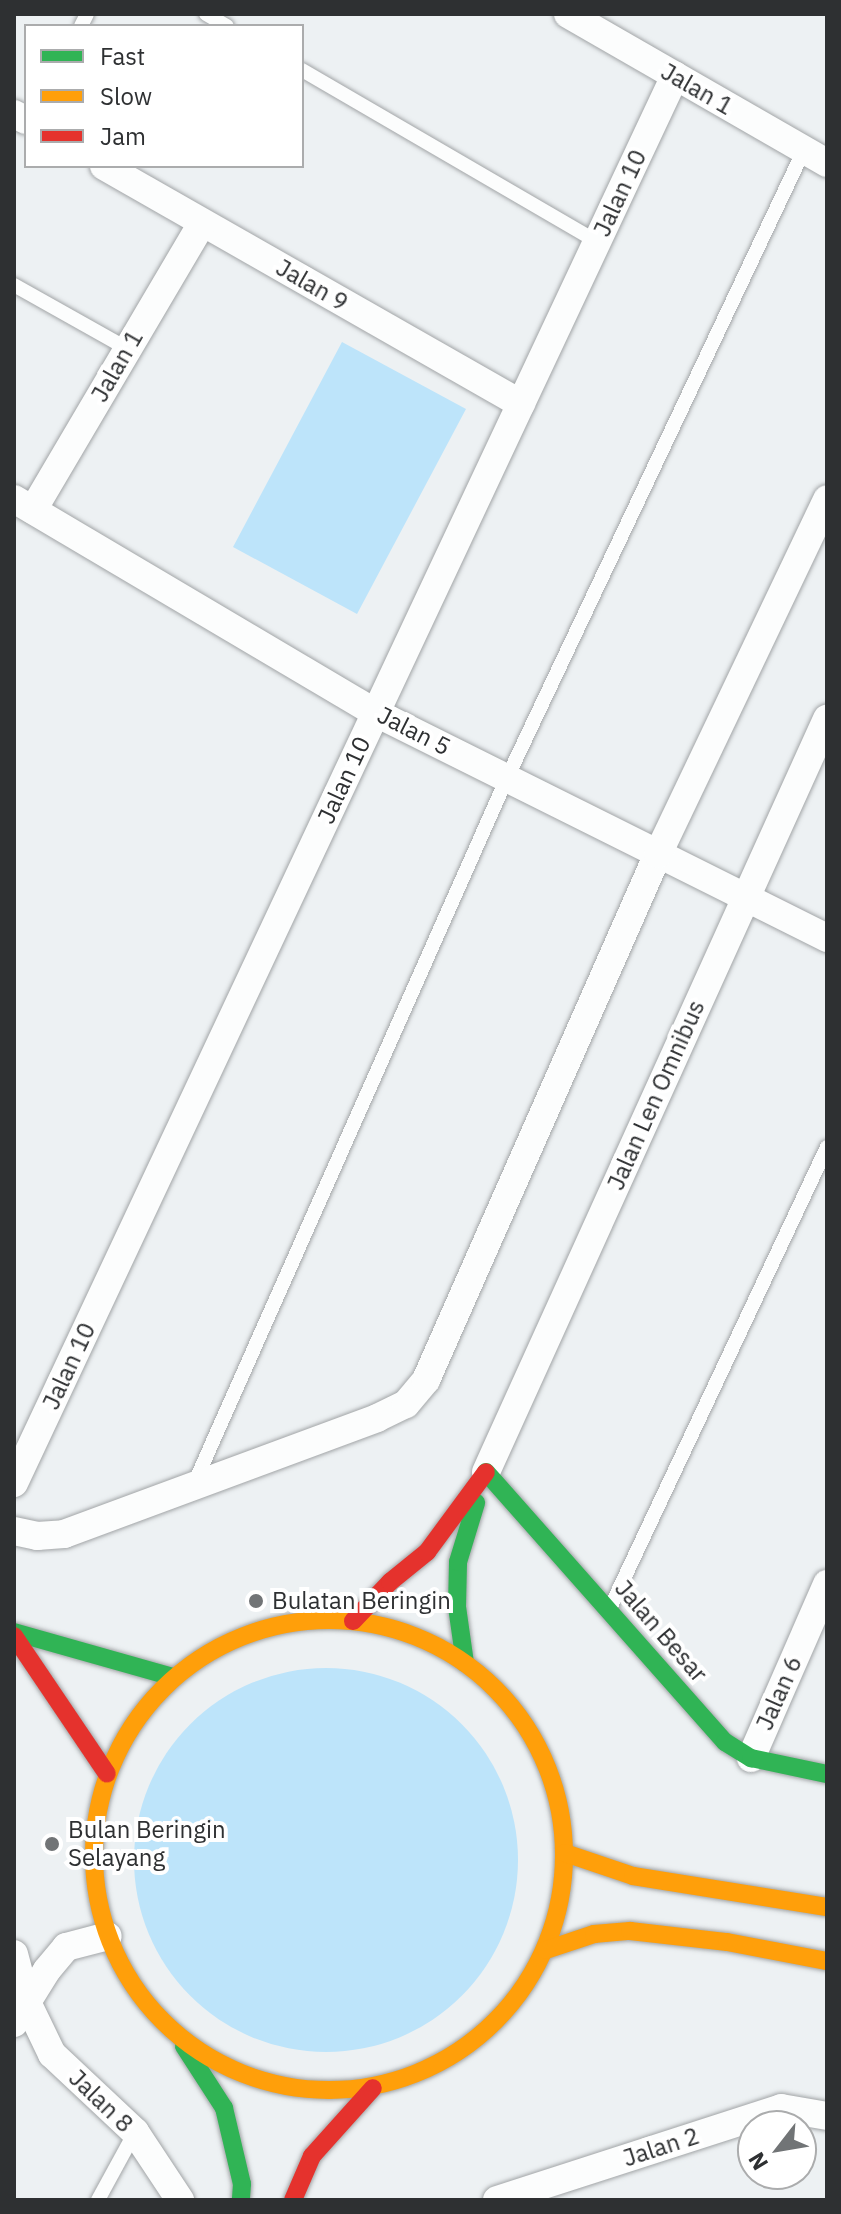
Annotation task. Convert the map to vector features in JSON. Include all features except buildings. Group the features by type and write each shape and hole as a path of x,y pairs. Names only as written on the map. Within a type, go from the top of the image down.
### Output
{"main road":[{"name":"Jalan Besar","path":"486,1472 610,1608 725,1742 751,1758 827,1774"},
{"name":"Jalan Len Omnibus","path":"353,1621 390,1582 427,1552 486,1472"},
{"name":"Jalan Len Omnibus","path":"465,1663 457,1607 458,1562 486,1472"},
{"path":"176,2035 235,2073 303,2091 373,2088 446,2063 505,2015 546,1950 560,1902 565,1853 558,1798 538,1746 506,1700 465,1663 411,1634 353,1621 289,1622 263,1630 227,1642 173,1677 133,1721 107,1774 95,1828 95,1883 108,1936 135,1991 176,2035 224,2108 242,2184 241,2200"},
{"path":"14,1634 173,1677"},
{"path":"14,1634 107,1774"},
{"path":"565,1853 633,1876 827,1907"},
{"path":"546,1950 594,1934 630,1931 727,1942 827,1961"},
{"path":"293,2200 312,2156 373,2088"}],"street":[{"name":"Jalan 1","path":"568,14 816,156"},
{"name":"Jalan 10","path":"14,1483 675,76"},
{"name":"Jalan 9","path":"107,168 521,404"},
{"name":"Jalan 1","path":"24,505 128,349 202,223"},
{"path":"14,1531 37,1536 64,1534 377,1418 406,1404 426,1380 658,854 827,499"},
{"name":"Jalan 5","path":"24,505 376,713 827,938"},
{"name":"Jalan Len Omnibus","path":"486,1472 827,719"},
{"name":"Jalan 6","path":"751,1758 827,1584"},
{"path":"20,2012 66,1947 108,1936"},
{"name":"Jalan 8","path":"14,1954 20,2012 52,2054 135,2132 180,2200"},
{"name":"Jalan 2","path":"497,2200 781,2108 827,2116"}],"lane":[{"path":"206,14 224,24"},
{"path":"304,71 597,242"},
{"path":"194,1484 507,778 816,156"},
{"path":"14,285 128,349"},
{"path":"610,1608 827,1147"},
{"path":"98,2200 135,2132"}],"shaded area":[{"path":"342,342 466,409 357,614 233,547"},
{"path":"326,1668 363,1672 416,1691 448,1712 474,1738 503,1787 514,1823 518,1860 514,1897 495,1950 474,1982 448,2008 399,2037 363,2048 326,2052 289,2048 236,2029 204,2008 178,1982 149,1933 138,1897 134,1860 138,1823 157,1770 178,1738 204,1712 253,1683 289,1672"}],"traffic: fast":[{"path":"486,1472 725,1742 751,1758 827,1774"},
{"path":"465,1663 457,1607 458,1562 476,1503"},
{"path":"14,1632 173,1677"},
{"path":"184,2046 224,2108 242,2184 241,2200"}],"traffic: slow":[{"path":"329,1620 375,1625 419,1638 460,1660 495,1689 524,1724 546,1765 559,1809 564,1855 559,1901 546,1945 524,1986 495,2021 460,2050 419,2072 375,2085 329,2090 283,2085 239,2072 198,2050 163,2021 134,1986 112,1945 99,1901 94,1855 99,1809 112,1765 134,1724 163,1689 198,1660 239,1638 283,1625 329,1620"},
{"path":"565,1853 633,1876 827,1907"},
{"path":"546,1950 594,1934 630,1931 727,1942 827,1961"}],"traffic: jam":[{"path":"353,1621 390,1582 427,1552 486,1472"},
{"path":"14,1636 107,1774"},
{"path":"293,2200 312,2156 373,2088"}],"place":[{"name":"Bulatan Beringin","path":"256,1601"},
{"name":"Bulan Beringin Selayang","path":"52,1844"}]}
